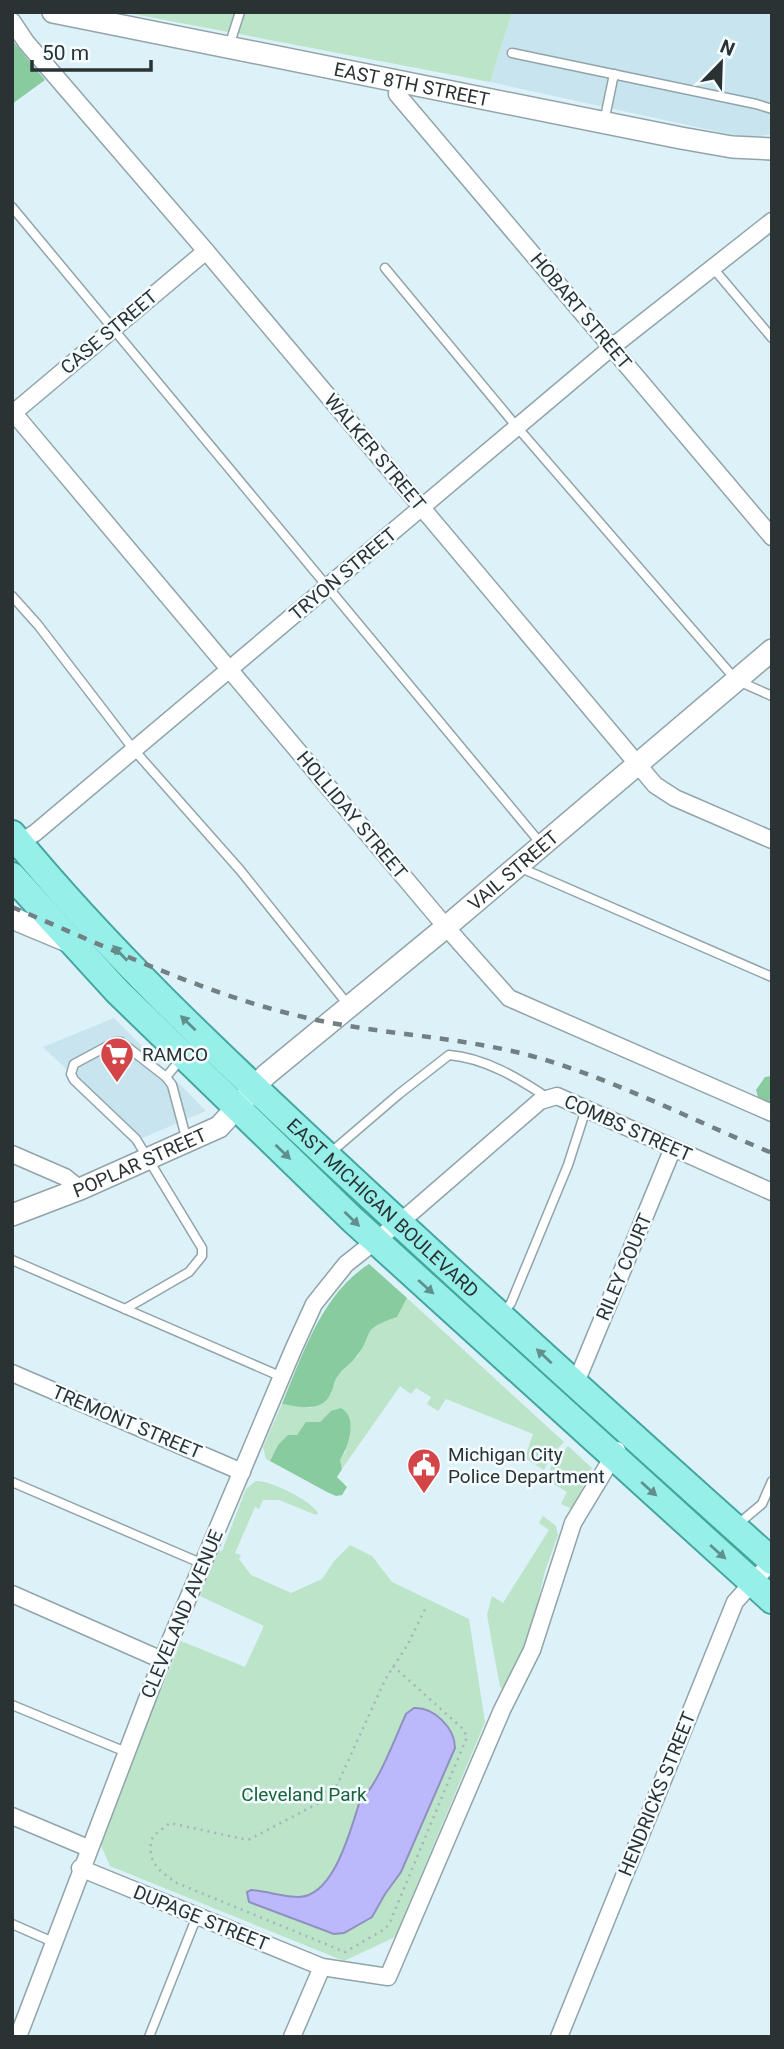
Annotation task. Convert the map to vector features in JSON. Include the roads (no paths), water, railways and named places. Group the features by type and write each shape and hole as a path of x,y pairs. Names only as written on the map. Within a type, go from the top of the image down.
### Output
{"main road":[{"name":"EAST MICHIGAN BOULEVARD","path":"15,841 157,993 253,1088 397,1224 772,1561"},
{"name":"EAST MICHIGAN BOULEVARD","path":"12,876 183,1057 375,1241 772,1600"}],"street":[{"name":"EAST 8TH STREET","path":"53,12 732,147 771,148"},
{"name":"WALKER STREET","path":"12,21 26,43 206,250 655,785 675,798 772,840"},
{"name":"HOBART STREET","path":"398,82 397,94 772,537"},
{"name":"TRYON STREET","path":"15,841 35,833 612,347 772,221"},
{"name":"CASE STREET","path":"13,412 206,250"},
{"name":"HOLLIDAY STREET","path":"13,412 446,927 509,998 772,1113"},
{"name":"VAIL STREET","path":"253,1088 772,650"},
{"path":"12,918 74,944"},
{"name":"POPLAR STREET","path":"12,1215 80,1189 219,1127 253,1088"},
{"name":"COMBS STREET","path":"397,1224 540,1101 557,1096 772,1192"},
{"name":"RILEY COURT","path":"575,1385 673,1148"},
{"path":"12,1154 65,1177 80,1189"},
{"name":"CLEVELAND AVENUE","path":"18,2037 80,1868 162,1660 313,1304 346,1264 397,1224"},
{"name":"TREMONT STREET","path":"12,1373 242,1472"},
{"path":"612,1455 631,1435"},
{"name":"DUPAGE STREET","path":"80,1868 321,1967 388,1977 502,1710 532,1650 573,1522 612,1455"},
{"name":"HENDRICKS STREET","path":"559,2037 735,1602 772,1561"},
{"path":"12,1594 162,1660"},
{"path":"12,1816 88,1848"},
{"path":"292,2037 321,1967"}],"lane":[{"path":"229,46 240,12"},
{"path":"512,53 772,109"},
{"path":"604,122 614,74"},
{"path":"12,207 542,845"},
{"path":"385,268 517,427 736,680 772,696"},
{"path":"713,268 772,338"},
{"path":"12,596 38,625 134,750 240,870 349,1006"},
{"path":"517,867 772,977"},
{"path":"125,1309 189,1272 202,1255 202,1248 136,1139 74,1080 74,1064 115,1042 121,1042 166,1077 172,1085 187,1141"},
{"path":"327,1156 449,1055 468,1058 496,1068 549,1098"},
{"path":"166,1077 183,1057"},
{"path":"500,1316 511,1303 568,1165 586,1109"},
{"path":"12,1260 282,1377"},
{"path":"734,1527 762,1504 772,1481"},
{"path":"12,1482 203,1564"},
{"path":"12,1705 126,1752"},
{"path":"149,2037 197,1916"},
{"path":"12,1924 53,1942"}],"water":[{"path":"414,1708 429,1711 442,1720 451,1733 455,1748 401,1872 372,1917 344,1933 334,1934 249,1902 247,1892 251,1890 299,1897 312,1894 322,1885 340,1858 360,1801 380,1773 406,1714"}],"railway":[{"path":"12,907 187,981 259,1005 326,1022 484,1045 546,1060 632,1092 772,1153"}],"place":[{"name":"RAMCO","path":"117,1084"},
{"name":"Michigan City Police Department","path":"424,1495"}],"park label":[{"name":"Cleveland Park","path":"304,1794"}]}
